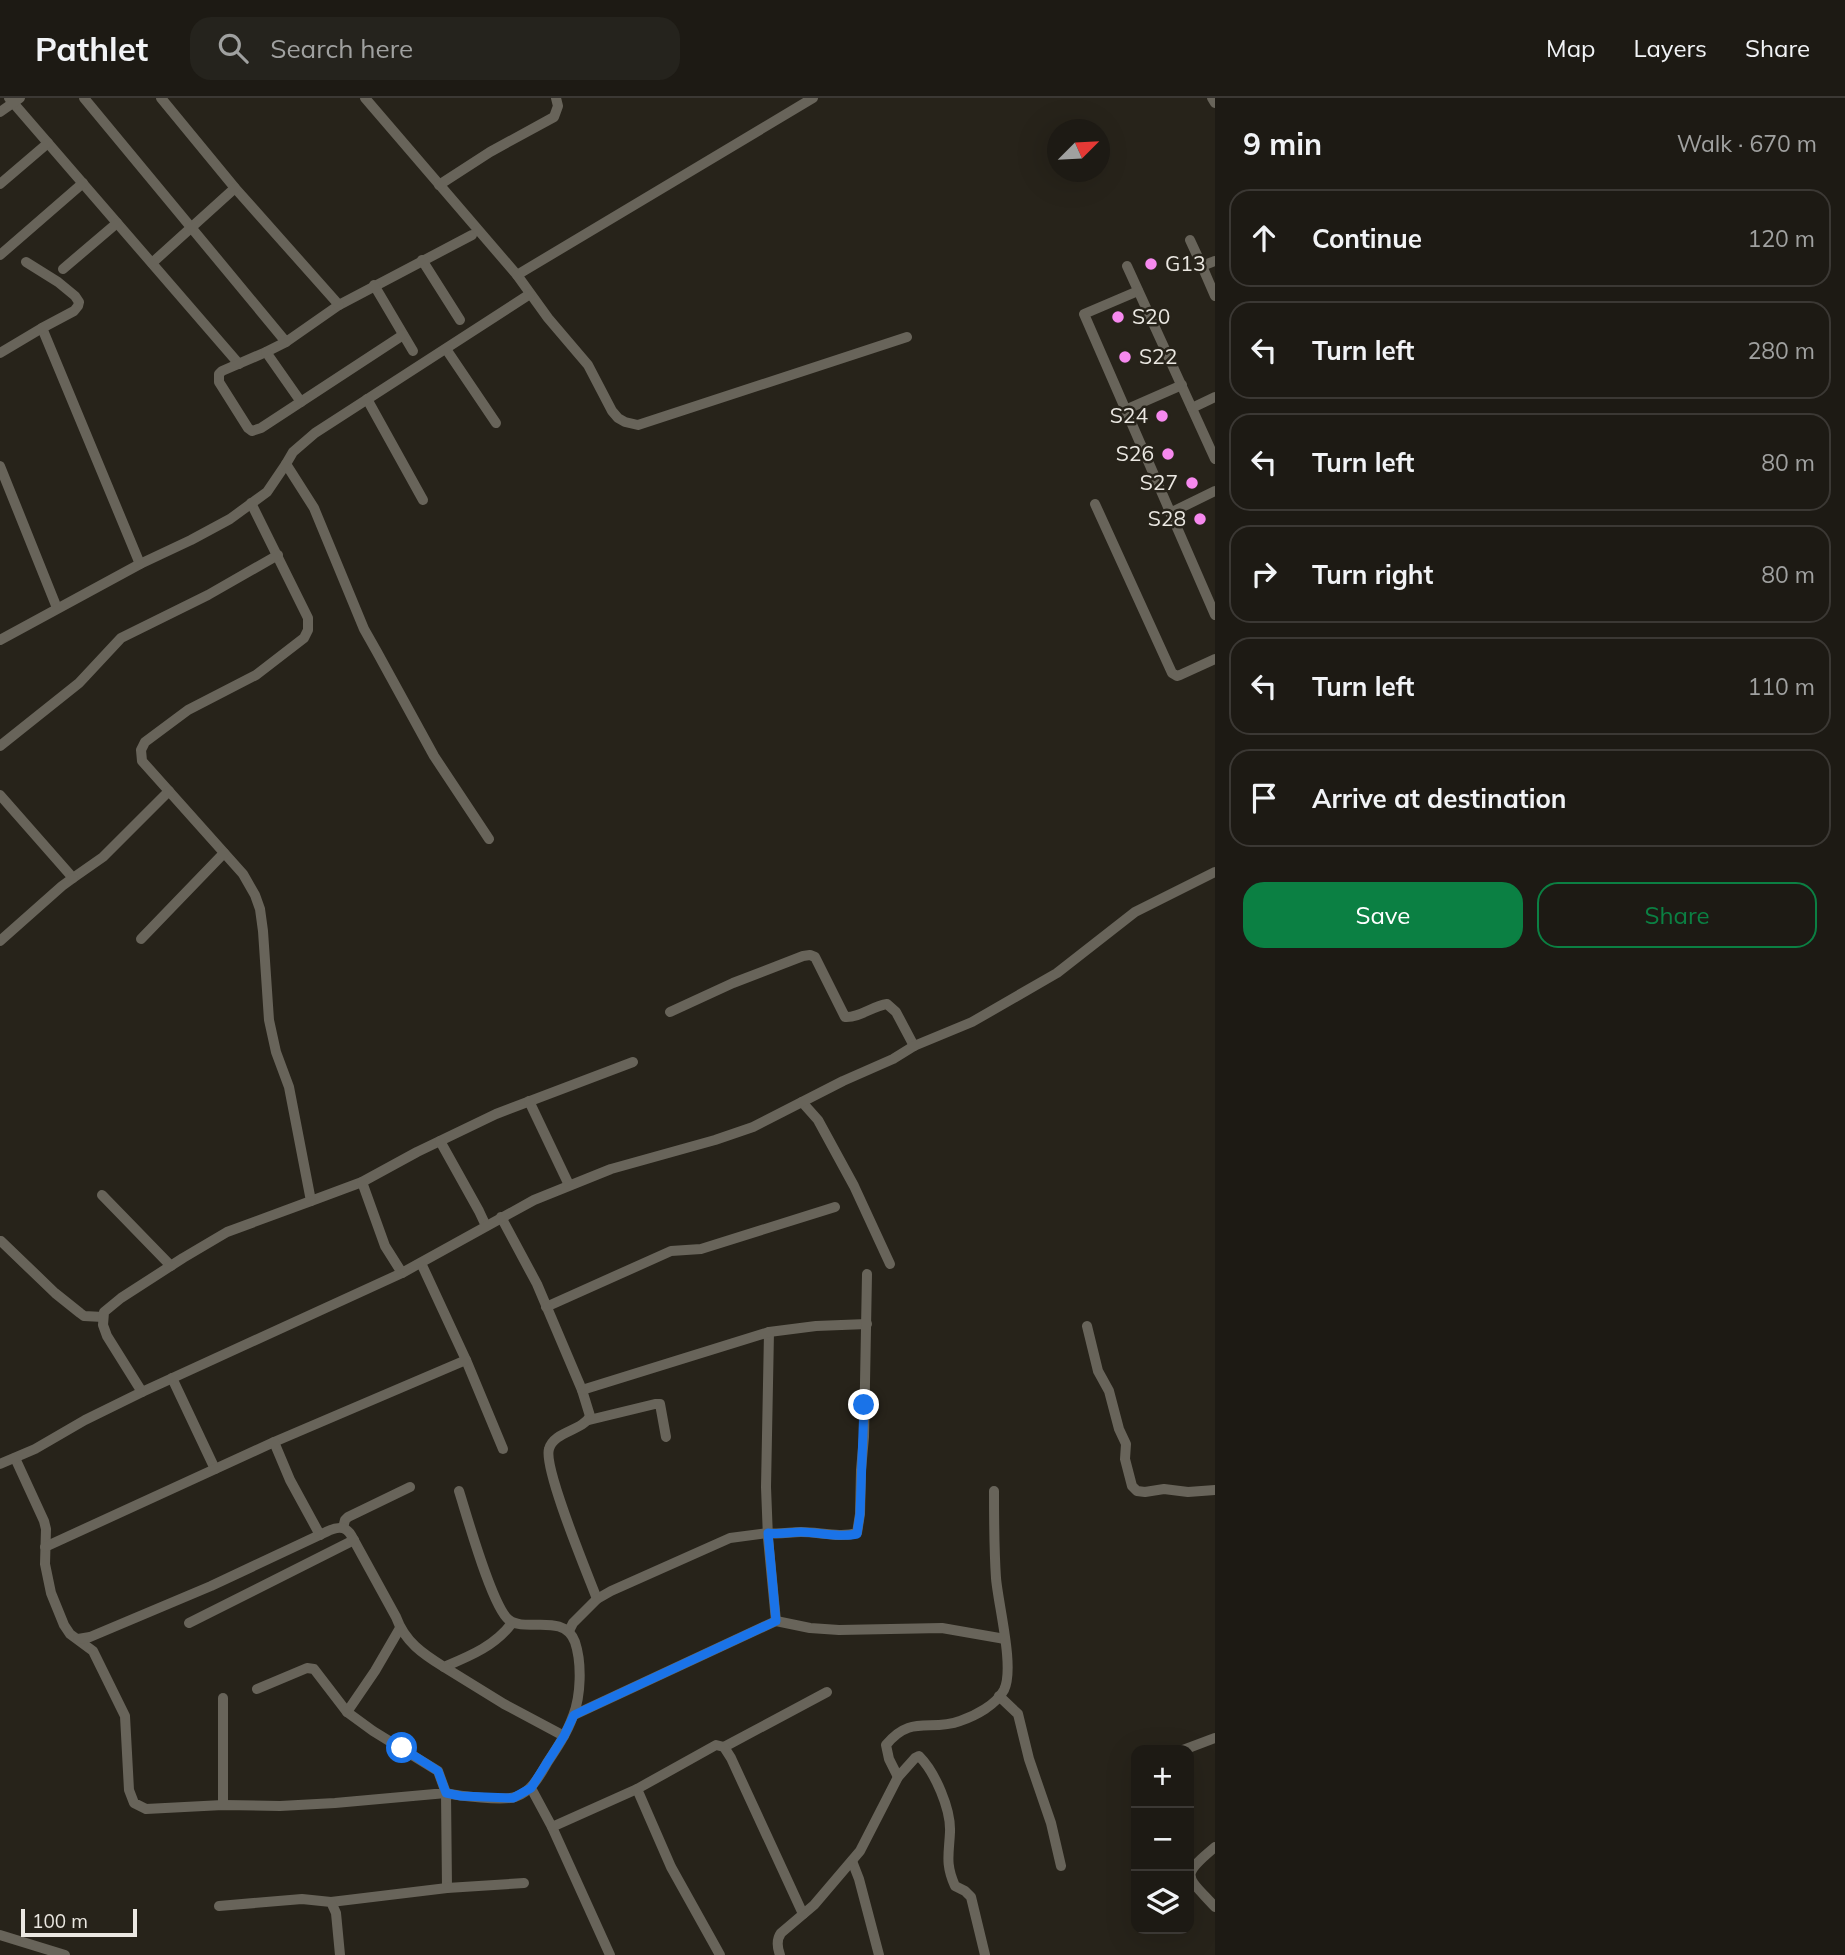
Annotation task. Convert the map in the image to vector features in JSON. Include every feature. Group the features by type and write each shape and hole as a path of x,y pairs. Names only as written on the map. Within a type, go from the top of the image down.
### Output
{"street":[{"path":"84,98 286,342"},
{"path":"161,98 235,188 339,305"},
{"path":"365,98 517,275 588,365 612,411 625,422 638,425 907,337"},
{"path":"439,185 490,152 554,117 558,106 556,98"},
{"path":"517,275 813,98"},
{"path":"1212,98 1215,103"},
{"path":"0,112 14,99 48,143 239,363"},
{"path":"0,184 48,143"},
{"path":"0,255 83,183"},
{"path":"152,263 235,188"},
{"path":"63,269 117,223"},
{"path":"403,335 261,428 252,431 218,378 222,371 286,342 339,305 374,285 472,235"},
{"path":"1191,240 1215,296"},
{"path":"422,260 460,320"},
{"path":"1202,266 1215,261"},
{"path":"0,353 74,311 78,306 79,302 75,296 26,262"},
{"path":"1127,266 1215,459"},
{"path":"374,285 413,351"},
{"path":"1138,291 1084,313 1215,615"},
{"path":"0,640 230,519 267,492 293,452 303,442 530,294"},
{"path":"41,328 140,564"},
{"path":"446,349 496,423"},
{"path":"267,352 301,402"},
{"path":"1125,410 1182,385"},
{"path":"1192,408 1215,397"},
{"path":"367,399 423,500"},
{"path":"286,464 314,508 370,640 434,756 489,839"},
{"path":"0,466 57,608"},
{"path":"1170,513 1215,491"},
{"path":"251,503 308,618 308,630 304,638 256,674 188,710 145,742 141,750 142,761 243,874 255,895 263,931 269,1020 276,1052 289,1087 311,1200"},
{"path":"1095,504 1172,673 1180,676 1215,659"},
{"path":"0,746 79,683 121,638 208,596 278,555"},
{"path":"0,941 62,886 95,864 169,791"},
{"path":"0,795 74,878"},
{"path":"141,939 224,853"},
{"path":"0,1464 35,1449 142,1392 402,1273 500,1217 569,1185 611,1169 753,1127 893,1059 914,1046 972,1022 1056,973 1135,912 1215,872"},
{"path":"670,1013 733,983 810,954 815,957 845,1017 854,1017 887,1004 897,1012 914,1046"},
{"path":"142,1392 103,1325 107,1308 121,1298 227,1232 362,1182 496,1114 633,1062"},
{"path":"529,1101 569,1185"},
{"path":"803,1102 816,1116 848,1174 890,1264"},
{"path":"440,1141 486,1226"},
{"path":"362,1182 385,1246 402,1273"},
{"path":"102,1195 171,1266"},
{"path":"546,1307 671,1251 701,1250 835,1207"},
{"path":"500,1217 537,1284 582,1390 589,1420"},
{"path":"1,1241 79,1313 84,1316 103,1317"},
{"path":"421,1263 503,1449"},
{"path":"569,1631 573,1623 597,1599 730,1538 768,1533 857,1534 864,1437 867,1274"},
{"path":"582,1390 769,1332 816,1326 867,1324"},
{"path":"1087,1326 1098,1371 1111,1397 1119,1429 1126,1444 1125,1459 1132,1486 1137,1491 1144,1492 1164,1489 1198,1492 1215,1490"},
{"path":"769,1332 766,1423 768,1533 776,1621"},
{"path":"45,1547 274,1442 466,1360"},
{"path":"172,1378 215,1469"},
{"path":"597,1599 570,1528 549,1464 548,1451 553,1443 589,1420 655,1404 660,1404 666,1437"},
{"path":"274,1442 320,1535"},
{"path":"15,1458 44,1521 45,1564 51,1593 66,1630 78,1639 90,1642 332,1529 343,1528 355,1540 400,1628 417,1650 504,1704 564,1736"},
{"path":"343,1528 348,1517 410,1487"},
{"path":"90,1642 125,1716 129,1790 134,1803 146,1809 335,1804 446,1793 513,1798 531,1788 574,1715 580,1673 575,1642 564,1628 512,1623 506,1618 496,1603 459,1491"},
{"path":"898,1777 889,1759 886,1745 902,1730 915,1725 960,1721 982,1710 1004,1689 1005,1639 997,1581 994,1492"},
{"path":"188,1623 355,1540"},
{"path":"574,1715 776,1621 816,1629 942,1628 1005,1639"},
{"path":"444,1667 488,1647 503,1636 512,1623"},
{"path":"347,1712 400,1628"},
{"path":"257,1689 307,1668 314,1669 347,1712 438,1771 446,1793 447,1888"},
{"path":"552,1827 637,1789 716,1745 724,1747 827,1692"},
{"path":"999,1696 1018,1714 1061,1866"},
{"path":"223,1698 223,1805"},
{"path":"1194,1746 1215,1738"},
{"path":"724,1747 803,1914"},
{"path":"780,1955 777,1948 778,1938 814,1905 860,1851 898,1777 919,1756 933,1776 950,1819 947,1860 950,1872 955,1886 971,1897 985,1955"},
{"path":"531,1788 552,1827 610,1955"},
{"path":"637,1789 671,1867 720,1955"},
{"path":"1215,1847 1189,1873 1195,1885 1215,1907"},
{"path":"852,1861 879,1955"},
{"path":"219,1906 302,1899 331,1902 447,1888 523,1883"},
{"path":"331,1902 336,1913 340,1955"},
{"path":"0,1935 65,1955"}],"place":[{"name":"G13","path":"1151,264"},
{"name":"S20","path":"1118,317"},
{"name":"S22","path":"1125,357"},
{"name":"S24","path":"1162,416"},
{"name":"S26","path":"1168,454"},
{"name":"S27","path":"1192,483"},
{"name":"S28","path":"1200,519"}],"route":[{"path":"402,1748 438,1771 446,1793 513,1798 531,1788 574,1715 776,1621 768,1533 857,1534 864,1405"}]}
